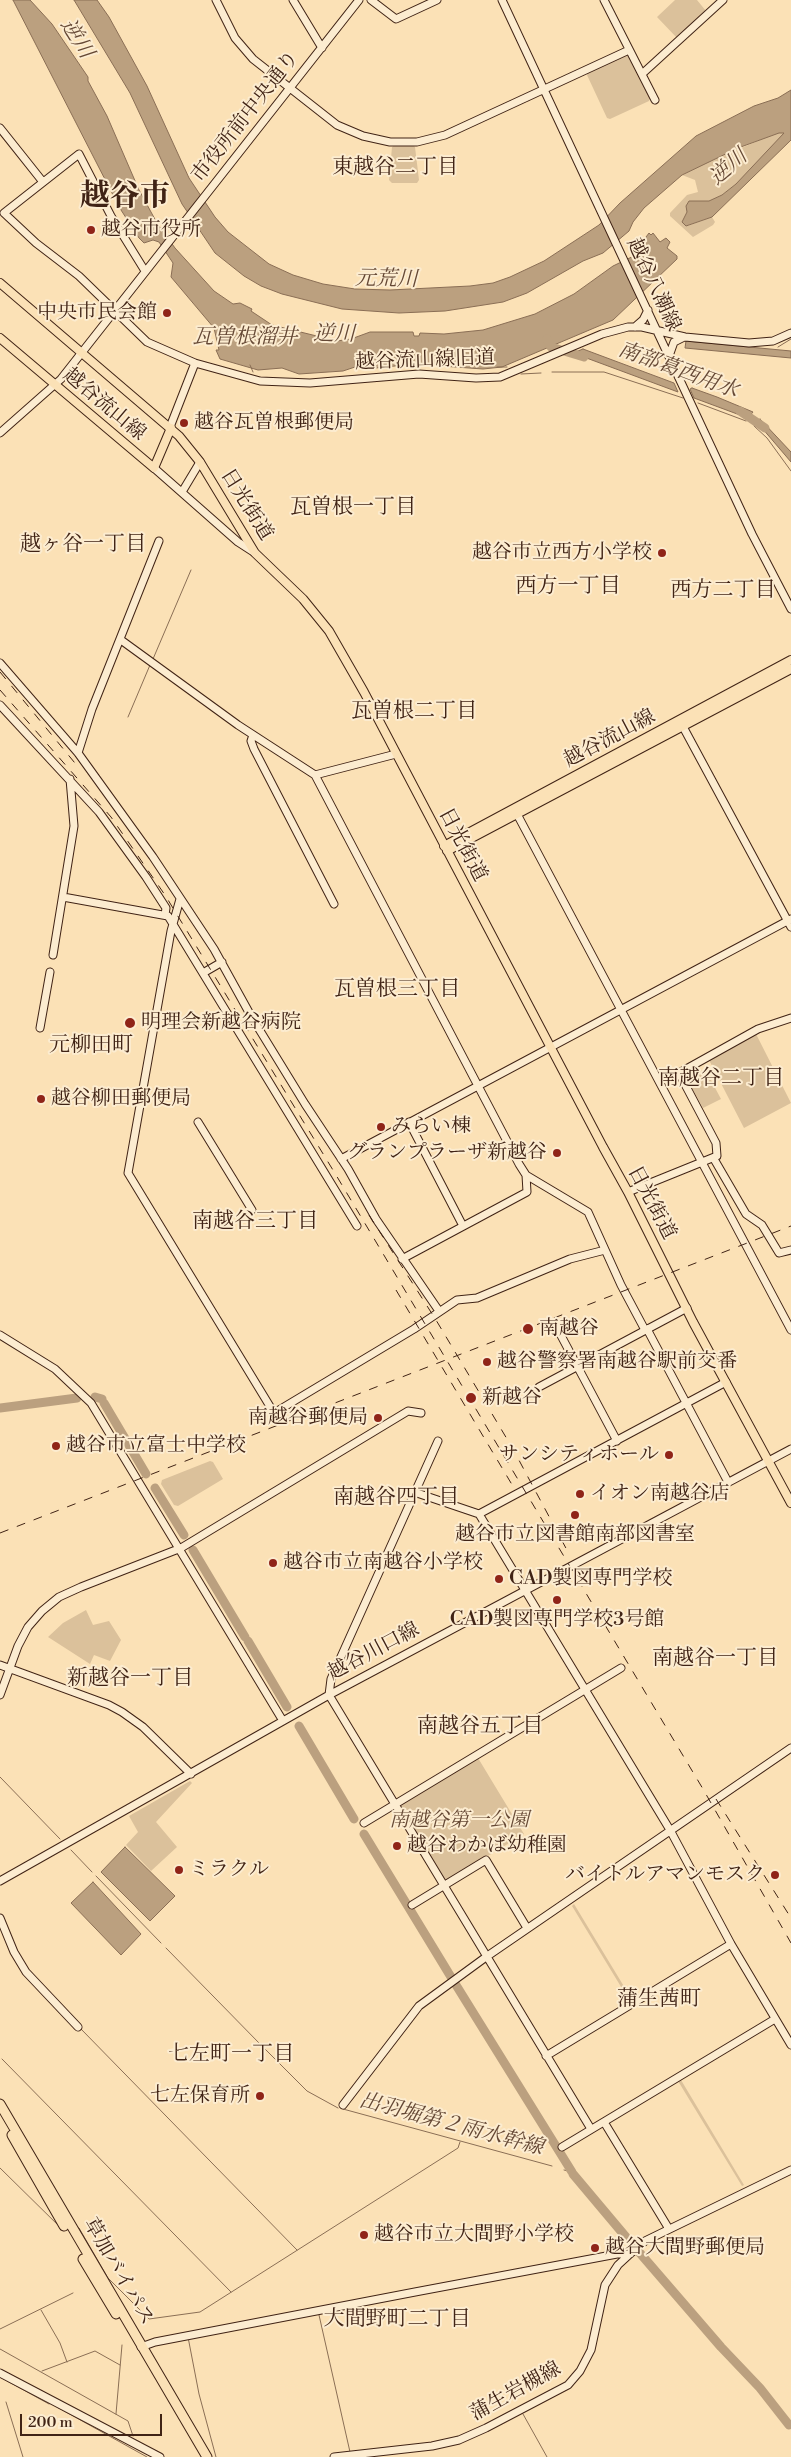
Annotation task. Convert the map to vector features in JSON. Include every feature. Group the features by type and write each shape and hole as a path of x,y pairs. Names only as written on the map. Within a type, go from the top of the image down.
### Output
{"highway":[{"name":"草加バイパス","path":"0,2104 207,2457"},
{"name":"草加バイパス","path":"0,2115 199,2457"}],"main road":[{"name":"日光街道","path":"0,282 170,427 200,462 239,530 255,553 309,605 329,631 396,754 791,1503"},
{"name":"越谷流山線","path":"0,338 154,468 170,427"},
{"name":"越谷流山線","path":"446,849 517,814 791,660"},
{"name":"越谷流山線","path":"446,849 681,723 791,669"}],"street":[{"path":"216,0 240,46 253,59 328,118 346,130 372,139 406,142 445,135 629,50"},
{"path":"293,0 322,48"},
{"name":"市役所前中央通り","path":"0,433 55,385 360,0"},
{"path":"372,0 396,18 437,0"},
{"name":"越谷八潮線","path":"502,0 752,534 791,609"},
{"path":"604,0 655,100"},
{"path":"642,74 723,0"},
{"path":"0,128 43,182 79,154 111,216 145,271"},
{"name":"越谷流山線旧道","path":"43,182 4,213 28,236 70,268 146,342 195,363 250,378 277,382 318,382 419,374 491,378 506,374 602,334 635,327 685,337 759,343 774,341 791,333"},
{"path":"635,327 643,320 648,310"},
{"path":"669,358 672,345 677,340 685,337"},
{"path":"170,427 195,363"},
{"path":"182,492 200,462"},
{"path":"154,468 228,533 255,553"},
{"path":"228,533 239,530"},
{"path":"78,753 92,709 159,541"},
{"path":"121,640 253,734 315,775 526,1175 527,1192 402,1259"},
{"path":"0,663 78,753 139,836 222,962 265,1039 342,1159 376,1219 439,1311"},
{"path":"0,705 99,812 166,908 165,915"},
{"path":"342,1159 550,1046 790,922 681,723"},
{"path":"253,734 251,741 254,750 334,904"},
{"path":"315,775 396,754"},
{"path":"53,955 74,826 70,779"},
{"path":"517,814 619,1010 791,1330"},
{"path":"62,897 165,915 173,924 356,1226"},
{"path":"180,899 173,924 128,1173 274,1413 414,1329 459,1299 477,1298 570,1259 605,1250"},
{"path":"203,973 222,962"},
{"path":"40,1028 50,972"},
{"path":"714,1159 716,1156 716,1143 679,1073 758,1029 791,1018"},
{"path":"198,1122 252,1210"},
{"path":"409,1122 463,1226"},
{"path":"628,1192 714,1159"},
{"path":"714,1159 746,1214 762,1225 779,1253 791,1250"},
{"path":"526,1175 588,1212 605,1250 728,1482"},
{"path":"539,1387 687,1308"},
{"path":"557,1328 617,1441"},
{"path":"0,1335 54,1369 85,1397 181,1548 283,1721"},
{"path":"479,1514 726,1382"},
{"path":"0,1695 9,1668 28,1627 42,1611 59,1597 81,1586 181,1548 408,1410 421,1413"},
{"path":"438,1442 331,1679 329,1695 591,2129"},
{"name":"越谷川口線","path":"0,1882 329,1695 791,1450"},
{"path":"414,1492 479,1514 670,1830 731,1944 791,2045"},
{"path":"0,1665 108,1704 143,1727 191,1774"},
{"path":"364,1823 621,1668"},
{"path":"343,2105 419,2006 486,1956 791,1748"},
{"path":"412,1905 486,1860 527,1928"},
{"path":"0,1918 14,1952 26,1972 78,2027"},
{"path":"546,2056 731,1944"},
{"path":"562,2147 775,2019"},
{"path":"604,2122 668,2229"},
{"name":"蒲生岩槻線","path":"334,2457 432,2446 459,2440 568,2385 580,2371 591,2350 605,2285 615,2269 630,2254 645,2241 668,2229 791,2170"},
{"path":"142,2347 155,2342 415,2292 617,2254 630,2254"},
{"path":"0,2373 160,2457"}],"green space":[{"path":"675,0 697,0 706,11 677,38 657,17"},
{"path":"625,54 629,56 650,98 649,101 610,119 607,118 587,75 588,71"},
{"path":"779,132 784,133 783,137 736,184 722,195 687,212 682,222 687,226 712,217 715,222 713,225 693,237 670,216 670,213 687,195 698,192 695,180 682,175"},
{"path":"395,145 413,145 415,147 419,180 417,183 392,183 389,180 392,147"},
{"path":"756,1034 791,1103 744,1128 709,1060"},
{"path":"705,1069 721,1099 703,1108 689,1083 695,1081 693,1075"},
{"path":"210,1461 213,1462 223,1479 178,1506 174,1505 161,1484 162,1480"},
{"path":"86,1610 93,1625 109,1621 121,1640 110,1661 94,1655 90,1664 48,1637 63,1623"},
{"name":"南越谷第一公園","path":"478,1758 524,1834 445,1882 397,1806"},
{"path":"190,1781 192,1783 156,1822 177,1847 151,1871 126,1845 138,1832 129,1816"},
{"path":"574,1904 631,1998 629,2000 572,1906"},
{"path":"681,2080 744,2185 742,2186 678,2081"}],"water":[{"name":"瓦曽根溜井","path":"13,0 30,0 52,24 88,77 88,81 107,116 139,190 157,223 175,248 214,291 233,304 240,303 252,309 251,311 272,325 337,341 351,339 370,332 413,332 414,336 419,336 420,333 444,334 483,330 535,314 574,294 613,266 638,254 640,245 649,233 651,235 653,233 660,242 666,238 670,242 667,248 677,256 677,259 613,320 502,367 483,369 414,364 366,369 355,367 343,371 299,374 282,368 258,370 220,359 216,350 219,350 214,328 171,277 173,263 159,242 153,240 144,243 139,238 121,210 117,197 113,195"},
{"path":"74,0 97,0 109,17 147,86 189,178 215,217 228,232 269,264 293,275 323,284 355,289 390,290 470,286 493,283 510,277 544,261 599,225 620,203 696,136 754,106 778,98 791,90 791,140 712,217 686,226 682,222 687,212 686,206 689,201 709,201 722,195 736,184 784,133 779,133 738,148 682,175 644,208 633,222 629,231 603,253 583,261 527,293 503,302 445,311 399,313 342,309 282,294 261,286 244,276 215,253 182,204 130,93"},
{"path":"686,341 791,351 791,358 685,348"},
{"path":"583,349 674,383 678,392 573,353"},
{"path":"692,388 753,412 748,418 694,398 690,389"},
{"path":"760,419 791,452 791,462 762,428 755,424"},
{"path":"125,1847 175,1896 150,1921 101,1872"},
{"path":"93,1882 141,1934 121,1955 71,1903"}],"waterway":[{"name":"南部葛西用水","path":"547,339 551,347 584,357"},
{"path":"778,347 791,339"},
{"path":"250,365 253,372"},
{"path":"497,367 507,367"},
{"path":"552,372 604,372 683,398"},
{"path":"521,374 541,373"},
{"path":"698,403 746,421"},
{"name":"南部葛西用水","path":"740,411 765,428"},
{"path":"754,426 767,438 791,471"},
{"path":"153,659 191,570"},
{"path":"128,717 150,665"},
{"path":"95,1397 102,1399"},
{"path":"0,1408 77,1398"},
{"path":"104,1403 146,1474"},
{"path":"155,1488 184,1535"},
{"path":"193,1550 245,1637"},
{"path":"248,1641 287,1707"},
{"path":"299,1726 354,1819"},
{"name":"出羽堀第２雨水幹線","path":"0,1777 60,1839"},
{"path":"364,1834 451,1977"},
{"name":"出羽堀第２雨水幹線","path":"71,1850 92,1872"},
{"name":"出羽堀第２雨水幹線","path":"96,1876 161,1943"},
{"name":"出羽堀第２雨水幹線","path":"166,1948 260,2044"},
{"path":"456,1985 572,2172"},
{"path":"81,2029 297,2250"},
{"name":"出羽堀第２雨水幹線","path":"263,2047 307,2091 338,2108"},
{"path":"2,2059 231,2292"},
{"name":"出羽堀第２雨水幹線","path":"343,2109 552,2166"},
{"path":"76,2228 79,2228 108,2278 149,2319 200,2312 458,2148 460,2142"},
{"path":"0,2168 62,2229"},
{"name":"出羽堀第２雨水幹線","path":"564,2170 572,2172"},
{"path":"573,2174 631,2243"},
{"path":"639,2252 721,2347 760,2388 789,2425"},
{"path":"0,2329 73,2293"},
{"path":"41,2310 60,2343 67,2362"},
{"path":"319,2315 350,2452"},
{"path":"188,2337 199,2394 216,2457"},
{"path":"116,2414 122,2345"},
{"path":"0,2349 128,2421 133,2436"},
{"path":"42,2371 95,2351 120,2365"},
{"path":"0,2377 49,2404"},
{"path":"6,2402 23,2457"},
{"path":"57,2407 147,2457"},
{"path":"523,2414 547,2457"}],"railway":[{"path":"0,672 79,768"},
{"path":"0,690 111,817 165,895 336,1175 703,1789 791,1943"},
{"path":"369,1215 436,1320 513,1449 568,1552"},
{"path":"0,1533 791,1226"},
{"path":"396,1290 514,1488"},
{"path":"716,1799 791,1918"}],"place":[{"name":"越谷市役所","path":"91,230"},
{"name":"中央市民会館","path":"167,313"},
{"name":"越谷瓦曽根郵便局","path":"184,423"},
{"name":"越谷市立西方小学校","path":"662,553"},
{"name":"明理会新越谷病院","path":"130,1023"},
{"name":"越谷柳田郵便局","path":"41,1099"},
{"name":"みらい棟","path":"381,1127"},
{"name":"グランプラーザ新越谷","path":"557,1153"},
{"name":"南越谷","path":"528,1329"},
{"name":"越谷警察署南越谷駅前交番","path":"487,1362"},
{"name":"新越谷","path":"471,1398"},
{"name":"南越谷郵便局","path":"378,1418"},
{"name":"越谷市立富士中学校","path":"56,1446"},
{"name":"サンシティホール","path":"669,1455"},
{"name":"イオン南越谷店","path":"580,1494"},
{"name":"越谷市立図書館南部図書室","path":"575,1515"},
{"name":"越谷市立南越谷小学校","path":"273,1563"},
{"name":"CAD製図専門学校","path":"499,1579"},
{"name":"CAD製図専門学校3号館","path":"557,1600"},
{"name":"越谷わかば幼稚園","path":"397,1846"},
{"name":"ミラクル","path":"179,1870"},
{"name":"バイトルアマンモスク","path":"775,1875"},
{"name":"七左保育所","path":"260,2096"},
{"name":"越谷市立大間野小学校","path":"364,2235"},
{"name":"越谷大間野郵便局","path":"595,2248"}],"district":[{"name":"東越谷二丁目","path":"395,168"},
{"name":"越谷市","path":"125,198"},
{"name":"瓦曽根一丁目","path":"353,508"},
{"name":"越ヶ谷一丁目","path":"83,545"},
{"name":"西方一丁目","path":"568,587"},
{"name":"西方二丁目","path":"723,591"},
{"name":"瓦曽根二丁目","path":"414,712"},
{"name":"瓦曽根三丁目","path":"397,990"},
{"name":"元柳田町","path":"91,1046"},
{"name":"南越谷二丁目","path":"721,1079"},
{"name":"南越谷三丁目","path":"255,1222"},
{"name":"南越谷四丁目","path":"396,1498"},
{"name":"南越谷一丁目","path":"715,1659"},
{"name":"新越谷一丁目","path":"130,1679"},
{"name":"南越谷五丁目","path":"480,1727"},
{"name":"蒲生茜町","path":"659,2000"},
{"name":"七左町一丁目","path":"231,2055"},
{"name":"大間野町二丁目","path":"397,2320"}],"water label":[{"name":"逆川","path":"76,39"},
{"name":"逆川","path":"729,168"},
{"name":"元荒川","path":"386,280"},
{"name":"逆川","path":"334,335"}]}
